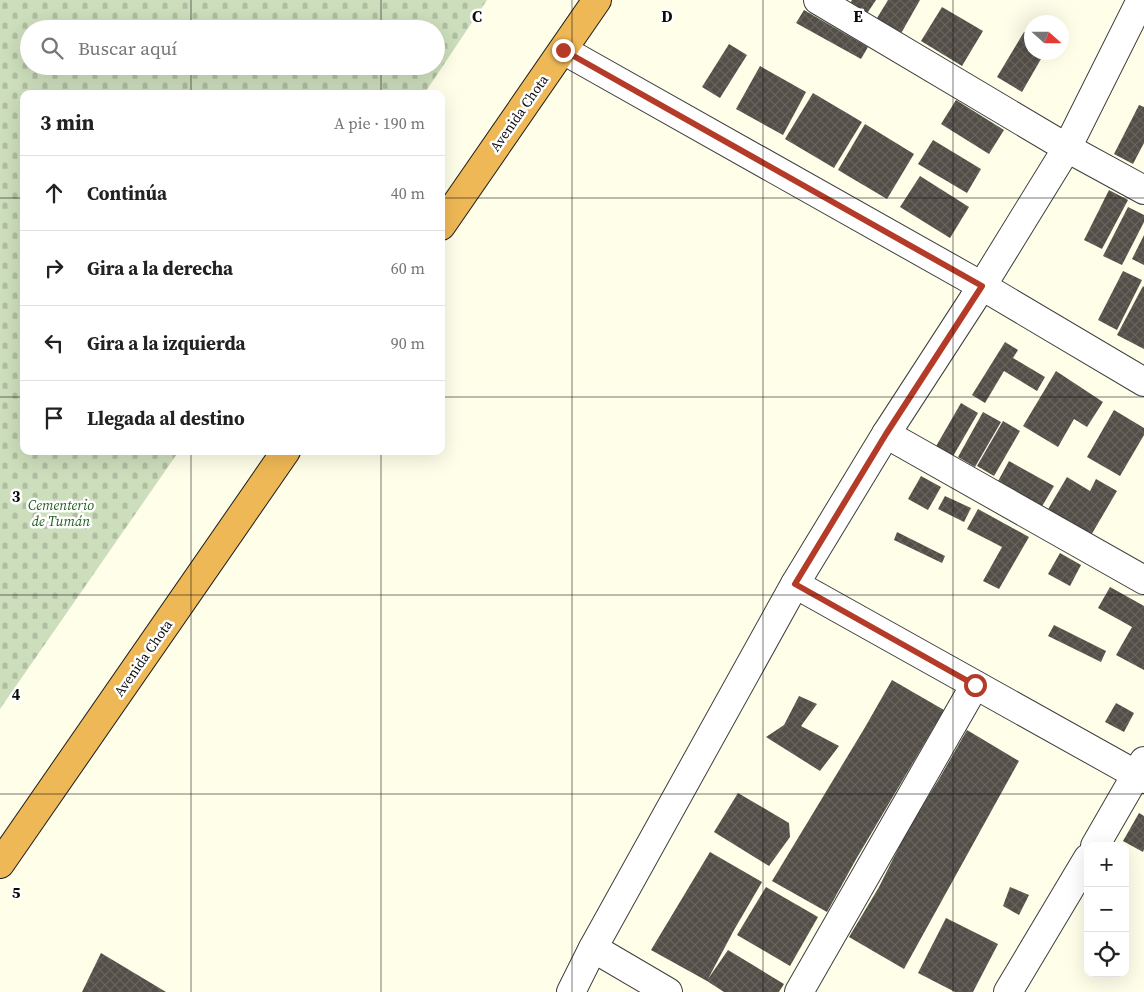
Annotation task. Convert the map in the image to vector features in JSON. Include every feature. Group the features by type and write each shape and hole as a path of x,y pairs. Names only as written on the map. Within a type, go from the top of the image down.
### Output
{"highway":[{"name":"Avenida Chota","path":"445,220 597,0"},
{"name":"Avenida Chota","path":"0,864 283,455"}],"street":[{"path":"818,0 1067,148 1144,190"},
{"path":"571,992 593,948 795,584 886,434 982,286 1067,148 1142,0"},
{"path":"563,50 982,286 1144,382"},
{"path":"886,434 1144,580"},
{"path":"795,584 975,685 1142,772 1098,842"},
{"path":"799,992 975,685"},
{"path":"1008,992 1084,865"},
{"path":"593,948 668,992"}],"green space":[{"name":"Cementerio de Tumán","path":"0,0 487,0 445,63 445,20 20,20 20,75 437,75 427,90 20,90 20,455 176,455 0,709"}],"building":[{"path":"852,0 876,0 862,21 845,11"},
{"path":"888,0 920,0 899,37 874,23"},
{"path":"942,7 983,31 962,66 921,41"},
{"path":"804,10 868,47 861,59 796,23"},
{"path":"1024,32 1024,60 1040,60 1022,92 997,77"},
{"path":"729,44 747,55 720,98 702,87"},
{"path":"760,66 806,92 783,135 736,109"},
{"path":"813,93 862,122 834,168 785,139"},
{"path":"956,100 1004,130 989,154 941,124"},
{"path":"1139,105 1144,107 1144,143 1133,164 1114,154"},
{"path":"865,124 914,154 887,199 838,170"},
{"path":"933,140 981,169 967,193 918,164"},
{"path":"920,176 969,207 950,238 900,207"},
{"path":"1109,190 1128,200 1102,249 1084,240"},
{"path":"1128,207 1144,215 1144,222 1122,265 1103,256"},
{"path":"1144,235 1144,265 1132,259"},
{"path":"1123,271 1142,280 1117,330 1098,320"},
{"path":"1144,287 1144,349 1117,335"},
{"path":"1005,342 1018,350 1013,358 1045,377 1037,391 1004,371 985,403 972,395"},
{"path":"1056,371 1103,402 1087,427 1074,419 1058,447 1023,426"},
{"path":"961,403 978,413 952,458 935,448"},
{"path":"1114,410 1144,428 1144,435 1120,476 1087,457"},
{"path":"983,412 1001,422 975,467 958,457"},
{"path":"1003,421 1020,431 994,476 977,466"},
{"path":"1009,461 1054,486 1041,508 997,483"},
{"path":"921,476 941,487 928,510 908,499"},
{"path":"1067,477 1090,491 1096,479 1117,491 1090,537 1047,511"},
{"path":"945,496 971,508 964,522 938,509"},
{"path":"978,509 1029,537 999,589 983,581 1002,547 967,529"},
{"path":"897,532 945,556 942,563 894,540"},
{"path":"1060,553 1081,565 1070,586 1048,574"},
{"path":"1110,587 1144,606 1144,670 1116,655 1132,627 1098,608"},
{"path":"1054,625 1106,651 1101,662 1048,636"},
{"path":"892,680 944,710 827,912 772,881"},
{"path":"799,696 817,704 801,726 839,746 820,771 766,737 784,725"},
{"path":"1116,703 1134,713 1124,732 1105,722"},
{"path":"967,730 1019,761 904,969 849,937 879,887 908,829"},
{"path":"738,793 789,823 790,837 769,866 714,832"},
{"path":"1139,813 1144,816 1143,852 1129,844 1129,842 1123,841"},
{"path":"710,852 762,882 708,979 728,950 784,984 779,992 724,992 651,950"},
{"path":"766,887 818,917 790,966 737,935"},
{"path":"1010,887 1029,895 1019,915 1003,906"},
{"path":"946,918 998,944 973,992 955,992 918,973"},
{"path":"101,953 166,992 82,992"}],"route":[{"path":"563,50 982,286 886,434 795,584 975,685"}]}
